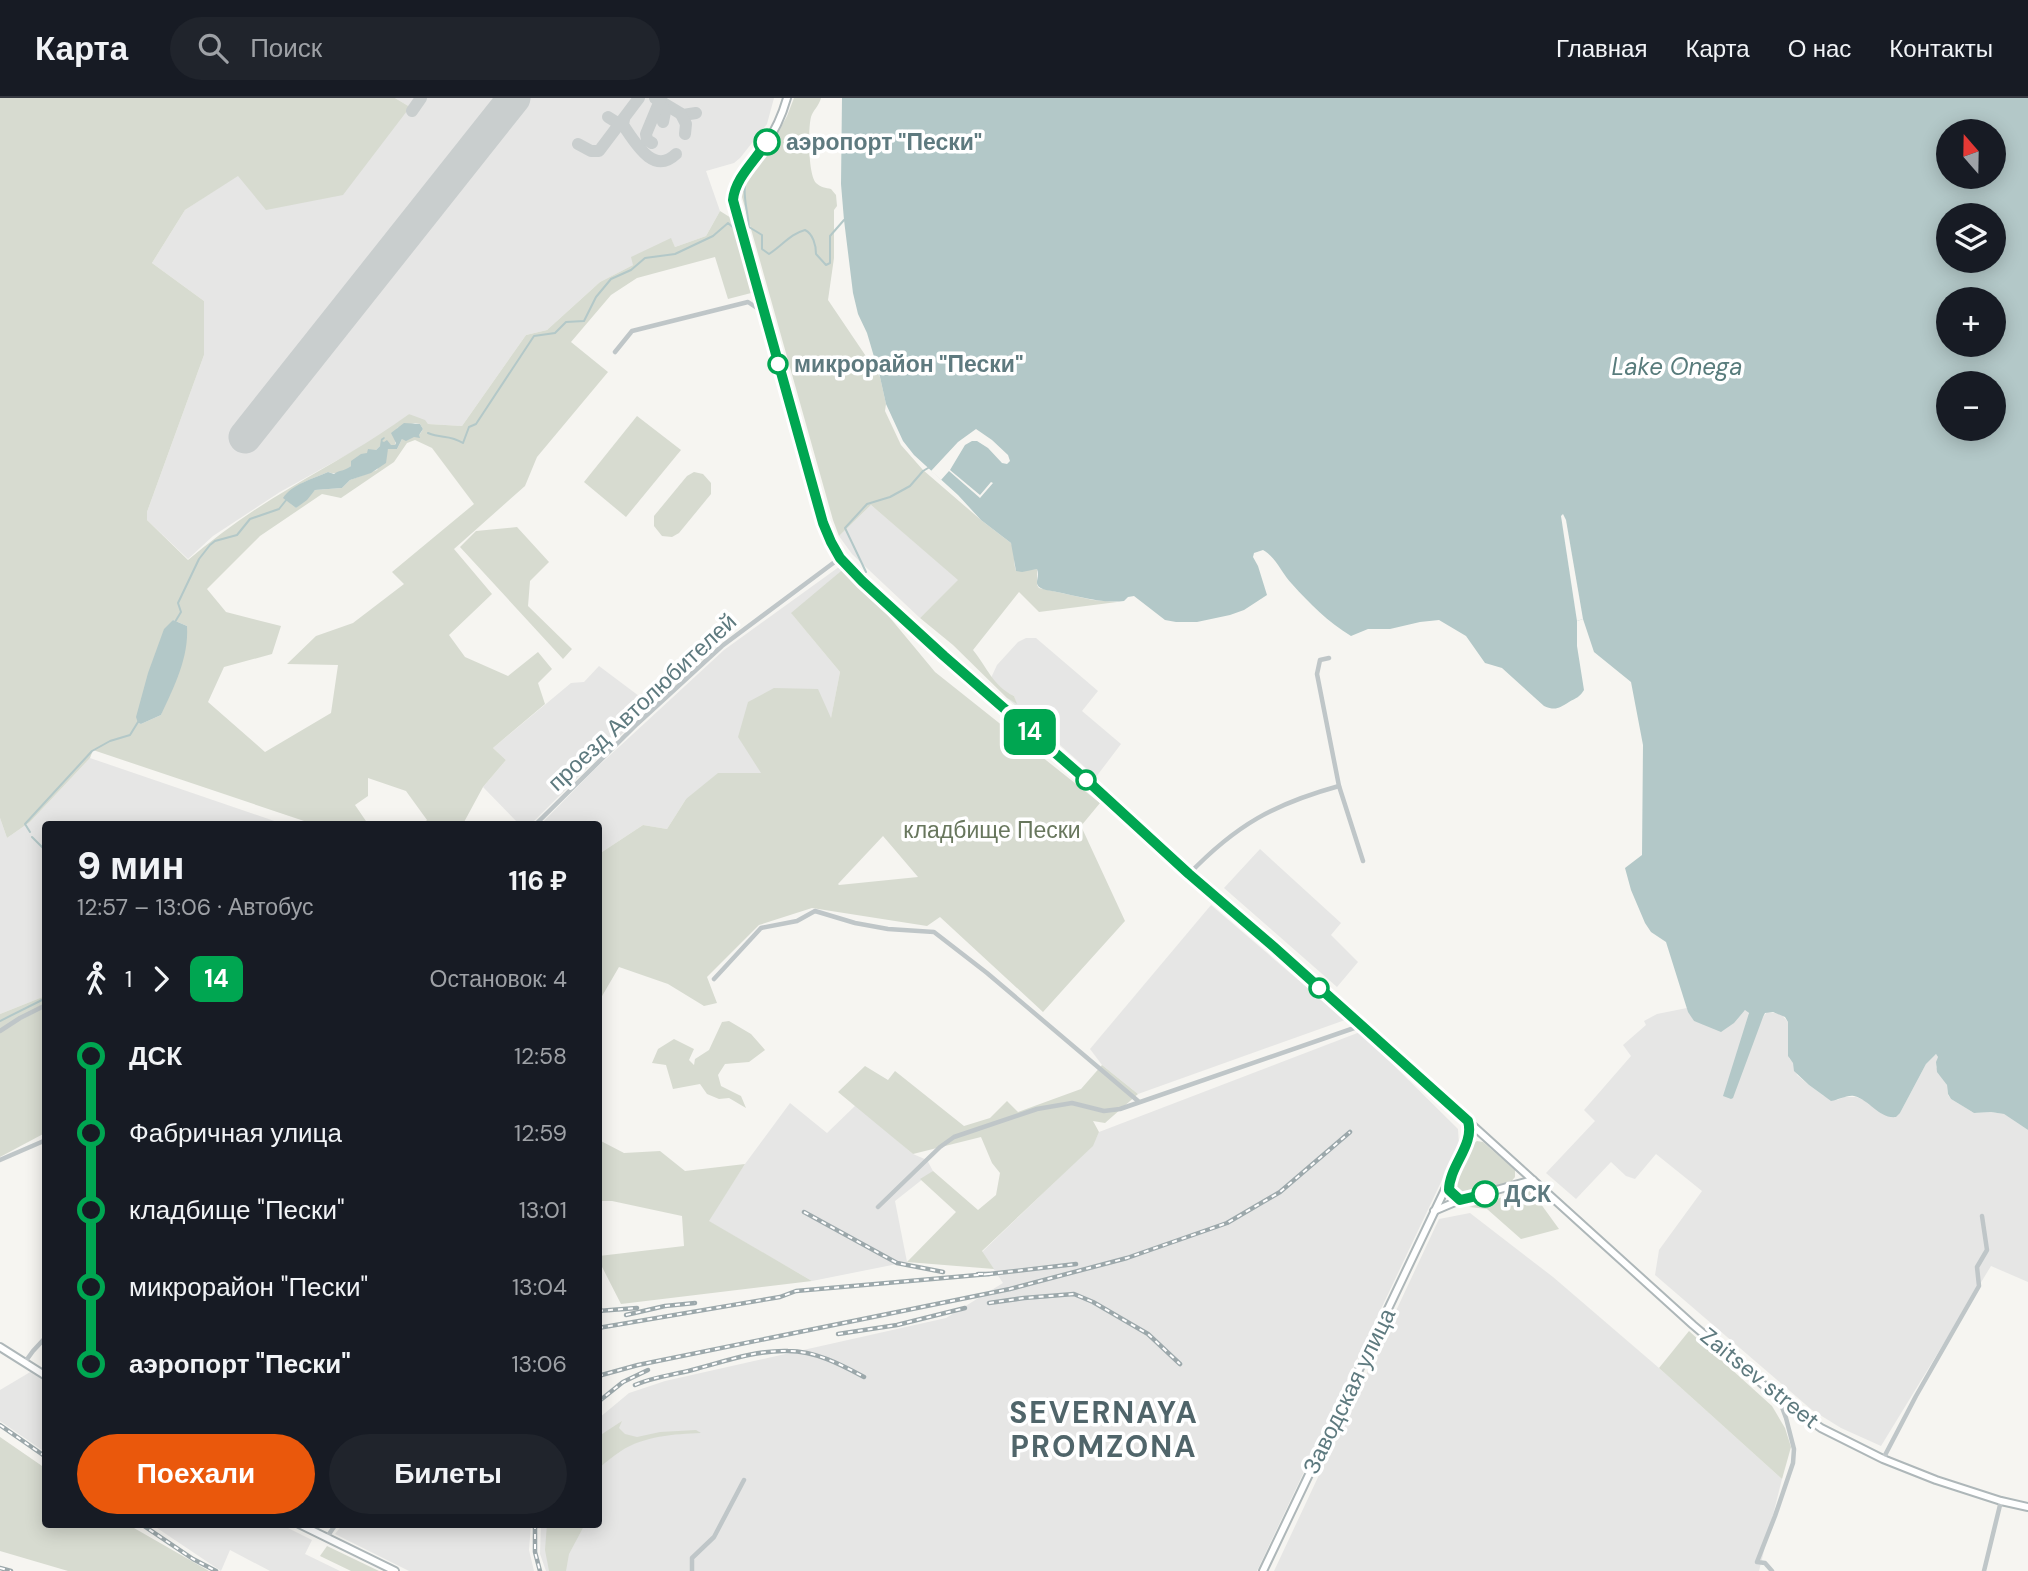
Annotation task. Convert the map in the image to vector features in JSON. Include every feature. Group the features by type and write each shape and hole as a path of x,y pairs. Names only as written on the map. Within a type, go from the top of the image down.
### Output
{"main road":[{"name":"Zaitsev street","path":"787,98 767,142 734,190 733,200 823,523 840,558 944,656 1092,785 1693,1325 1779,1398 1821,1428 1883,1459 1936,1480 2028,1507"},
{"path":"1467,1140 1470,1132 1468,1121"},
{"path":"1467,1140 1479,1136 1486,1138"},
{"name":"Заводская улица","path":"1263,1571 1467,1140"},
{"path":"1513,1186 1518,1179 1519,1167"},
{"path":"1434,1211 1460,1200 1533,1180"},
{"path":"1449,1181 1449,1190 1460,1200"},
{"path":"0,1347 42,1374"},
{"path":"308,1528 395,1571"}],"street":[{"path":"615,352 632,331 748,302 763,312"},
{"name":"проезд Автолюбителей","path":"539,821 637,724 722,646 840,558"},
{"path":"1329,657 1320,660 1317,674 1339,786 1363,861"},
{"path":"1189,874 1232,834 1271,809 1339,786"},
{"path":"714,979 761,928 797,921 815,911 888,929 934,932 1138,1101"},
{"path":"0,1031 42,1007"},
{"path":"878,1207 940,1147 954,1137 1037,1109 1072,1103 1104,1111 1120,1109 1361,1026"},
{"path":"0,1160 42,1142"},
{"path":"1883,1459 1979,1286 1976,1267 1987,1250 1982,1216"},
{"path":"25,1363 42,1342"},
{"path":"1772,1571 1765,1563 1757,1562 1790,1472 1794,1449 1779,1398"},
{"path":"692,1571 692,1558 714,1537 744,1480"},
{"path":"1984,1571 2001,1501"},
{"path":"327,1537 333,1528"}],"shaded area":[{"path":"395,98 774,98 767,124 740,158 734,163 706,171 720,211 706,236 675,247 671,239 633,265 600,282 547,330 526,335 462,426 428,424 409,414 379,437 280,492 213,536 188,559 147,520 147,512 204,355 204,301 152,263 185,210 238,175 410,107"},
{"path":"871,505 959,580 920,618 852,554 839,536"},
{"path":"843,564 847,566 792,614 840,672 831,719 761,773 686,799 667,829 643,825 602,852 602,821 544,821 594,770 724,650"},
{"path":"1026,638 1036,638 1098,691 1082,711 1121,744 1096,777 1007,698 1016,703 1014,696 1002,690 991,678 997,665 1018,642"},
{"path":"599,666 651,705 534,821 516,821 483,787 506,760 493,748 571,683 584,682"},
{"path":"90,758 274,821 42,821 42,997 0,1014 0,818 7,838 30,822"},
{"path":"1260,849 1341,923 1331,935 1358,962 1337,987 1224,888"},
{"path":"1211,905 1345,1020 1138,1094 1102,1065 1090,1049"},
{"path":"1687,1008 1694,1021 1706,1025 1746,1010 1749,1014 1763,1017 1767,1012 1781,1014 1788,1022 1789,1058 1797,1075 1809,1085 1824,1096 1837,1100 1856,1097 1900,1113 1926,1064 1936,1054 1936,1067 1947,1085 1951,1099 1974,1113 2004,1114 2028,1130 2028,1282 1991,1266 1881,1446 1841,1428 1812,1410 1655,1275 1659,1250 1702,1191 1656,1154 1635,1179 1626,1176 1611,1162 1576,1199 1546,1173 1595,1121 1584,1110 1631,1056 1623,1045 1646,1025 1644,1021 1657,1014"},
{"path":"1360,1032 1458,1129 1459,1144 1257,1571 546,1571 540,1554 541,1528 602,1528 602,1416 629,1393 665,1381 946,1318 1003,1283 982,1252 1092,1146 1099,1132"},
{"path":"790,1103 827,1133 856,1105 913,1154 927,1160 933,1171 895,1201 907,1262 812,1281 708,1221 745,1164"},
{"path":"1470,1213 1553,1277 1782,1479 1759,1571 1274,1571 1439,1219"},
{"path":"32,1371 42,1378 42,1450 0,1421 0,1390"},
{"path":"157,1528 288,1528 312,1540 305,1554 340,1571 270,1571 230,1550 221,1571"},
{"path":"340,1528 531,1528 529,1550 534,1571 409,1571 335,1534"}],"green space":[{"path":"0,98 395,98 410,107 343,195 266,210 238,176 185,210 152,263 204,301 204,355 147,512 147,520 188,560 250,513 409,414 425,420 428,424 462,426 526,335 547,330 600,282 633,265 631,257 671,238 675,247 706,236 720,211 736,221 755,292 728,299 715,257 637,278 611,295 571,342 608,372 537,457 525,486 454,549 492,594 449,635 465,657 508,676 538,652 552,669 538,683 545,704 493,748 506,760 483,787 465,821 426,821 406,791 368,778 368,796 355,805 366,821 304,821 93,750 90,758 30,822 7,838 0,818","holes":["420,424 423,429 420,434 402,439 397,449 388,449 377,470 350,480 342,488 315,490 296,508 284,498 304,482 328,472 346,470 352,461 376,450 384,442 395,446 397,428","415,440 432,448 474,504 392,572 404,584 353,623 316,636 287,664 338,665 331,713 265,752 208,702 224,667 272,654 281,626 226,612 207,589 260,536 322,494 341,498 394,462 407,443","173,620 187,626 161,715 141,724 138,723"]},
{"path":"794,98 821,98 811,117 809,151 811,171 816,183 831,189 836,195 834,258 828,300 880,377 885,411 901,445 923,470 1011,543 1016,571 1037,569 1039,588 1093,600 1117,602 1039,612 1019,592 973,650 995,682 1014,696 1017,704 1007,698 953,645 920,618 958,580 871,505 839,536 833,520 742,197 745,179 767,152"},
{"path":"637,416 681,450 626,517 584,482"},
{"path":"694,472 703,474 711,483 711,494 679,533 672,537 662,536 654,526 654,516 687,476"},
{"path":"517,527 549,562 530,581 528,606 572,649 563,659 460,547 476,531"},
{"name":"кладбище Пески","path":"847,566 935,672 1100,803 1081,826 1125,921 1043,1012 940,917 927,926 812,908 759,925 707,977 717,1003 704,1006 668,984 619,967 602,996 602,852 643,825 667,829 686,799 718,773 761,773 738,737 748,702 774,688 818,689 831,718 840,672 791,613","holes":["883,836 918,877 839,885"]},
{"path":"716,630 723,640 651,705"},
{"path":"42,997 42,1135 0,1157 0,1014"},
{"path":"729,1021 751,1034 765,1050 749,1062 725,1064 718,1075 721,1086 741,1096 746,1108 729,1098 719,1099 707,1094 700,1084 673,1089 666,1065 652,1063 658,1049 674,1039 694,1049 689,1060 694,1065 695,1059 709,1050 722,1022"},
{"path":"1102,1065 1138,1094 1105,1123 1093,1121 1099,1132 1093,1146 982,1251 994,1269 907,1262 956,1212 920,1179 933,1171 978,1210 996,1195 1000,1173 992,1163 981,1137 913,1154 838,1092 865,1066 888,1080 895,1071 964,1126 990,1118 1007,1101 1018,1112 1081,1089"},
{"path":"1477,1141 1483,1142 1515,1170 1515,1177 1510,1183 1458,1195 1452,1182 1470,1146"},
{"path":"602,1142 624,1153 660,1151 685,1171 745,1164 709,1221 812,1281 621,1304 602,1267 602,1256 684,1246 682,1216 602,1201"},
{"path":"1530,1189 1559,1229 1521,1239 1487,1209 1469,1207"},
{"path":"1689,1331 1772,1406 1785,1428 1791,1447 1782,1479 1659,1368"},
{"path":"622,1421 619,1428 625,1434 637,1437 660,1432 696,1430 701,1433 670,1435 639,1442 602,1465 602,1434"},
{"path":"0,1437 42,1466 42,1528 134,1528 209,1571 68,1571 0,1551"},
{"path":"547,1528 583,1528 569,1554 566,1571 549,1571 545,1550"},
{"path":"327,1546 379,1571 351,1571 320,1556"}],"water":[{"name":"Lake Onega","path":"842,98 2028,98 2028,1130 2004,1114 1974,1113 1951,1099 1947,1085 1937,1072 1936,1054 1926,1064 1896,1117 1879,1112 1854,1096 1831,1101 1794,1071 1788,1056 1788,1022 1785,1017 1773,1012 1765,1013 1763,1017 1733,1098 1723,1096 1749,1013 1745,1010 1734,1023 1721,1032 1694,1021 1688,1012 1666,942 1651,932 1631,890 1625,868 1642,855 1643,745 1631,682 1594,652 1583,619 1577,621 1577,646 1584,690 1563,706 1552,708 1544,706 1502,668 1485,663 1466,636 1439,620 1390,629 1368,629 1351,636 1313,606 1263,550 1254,553 1253,557 1267,595 1244,610 1197,622 1165,620 1134,596 1124,601 1104,601 1046,590 1037,584 1037,569 1016,571 1011,543 981,520 903,441 886,404 867,333 858,314 841,184"},
{"path":"404,423 420,424 423,429 420,438 414,437 406,441 402,439 397,449 388,449 386,463 371,473 350,480 342,488 315,490 296,508 283,498 303,482 328,472 334,474 349,468 351,461 367,453 368,449 376,450 384,437 382,441 387,440 391,445 395,445 391,433"},
{"path":"173,620 187,626 183,661 161,715 141,724 136,717 148,673 164,629"}],"pier":[{"path":"976,429 1008,455 1010,461 1007,464 1002,463 977,441 965,445 950,470 980,495 993,483 980,498 949,471 941,480 931,471 958,442"},
{"path":"1563,514 1583,619 1577,621 1561,516"}],"waterway":[{"path":"745,184 749,227 762,235 762,249 769,254 805,230 814,240 816,254 826,265 830,263 830,236 844,220"},
{"path":"428,433 454,438 463,443 469,427 476,424 534,336 555,333 566,322 584,321 596,297 611,279 631,270 645,258 675,254 713,236 728,223 735,229"},
{"path":"866,572 845,528 867,504 890,497 910,486 928,468"},
{"path":"175,622 181,612 178,603 199,559 210,545 237,535 250,519 279,509 287,499"},
{"path":"30,832 25,824 92,751 110,741 130,735 138,722"},
{"path":"32,837 42,847"},
{"path":"0,1021 42,1000"}],"taxiway":[{"path":"412,111 421,98"},
{"path":"578,144 591,151 599,151 639,98"},
{"path":"655,98 683,115 696,113"},
{"path":"652,143 647,140 646,134 661,98"},
{"path":"660,101 665,112 663,122"},
{"path":"681,114 686,124 685,134"},
{"path":"608,117 622,122"},
{"path":"624,119 623,125 633,140 652,159 668,160 676,154"}],"runway":[{"path":"245,437 514,98"}],"railway":[{"path":"602,1375 638,1365 1010,1289 1127,1258 1227,1223 1280,1192 1350,1132"},
{"path":"804,1212 897,1263 943,1272"},
{"path":"978,1274 1076,1264"},
{"path":"602,1327 780,1297 796,1291 989,1274"},
{"path":"989,1303 1074,1294 1148,1334 1180,1364"},
{"path":"626,1315 665,1306 695,1303"},
{"path":"602,1311 637,1308"},
{"path":"838,1334 897,1325 965,1308"},
{"path":"635,1385 739,1357 776,1351 818,1356 864,1377"},
{"path":"602,1399 623,1382 648,1370"},
{"path":"0,1425 42,1454"},
{"path":"147,1528 216,1571"},
{"path":"535,1528 535,1552 540,1571"},
{"path":"0,1568 11,1571"}],"bus line":[{"name":"14","path":"767,142 741,178 734,190 733,200 823,523 840,558 944,656 1468,1121 1470,1132 1449,1181 1449,1190 1460,1200 1485,1194"}],"place":[{"name":"аэропорт \"Пески\"","path":"767,142"},
{"name":"микрорайон \"Пески\"","path":"778,364"},
{"name":"ДСК","path":"1485,1194"}],"district":[{"name":"SEVERNAYA PROMZONA","path":"1104,1430"}]}
